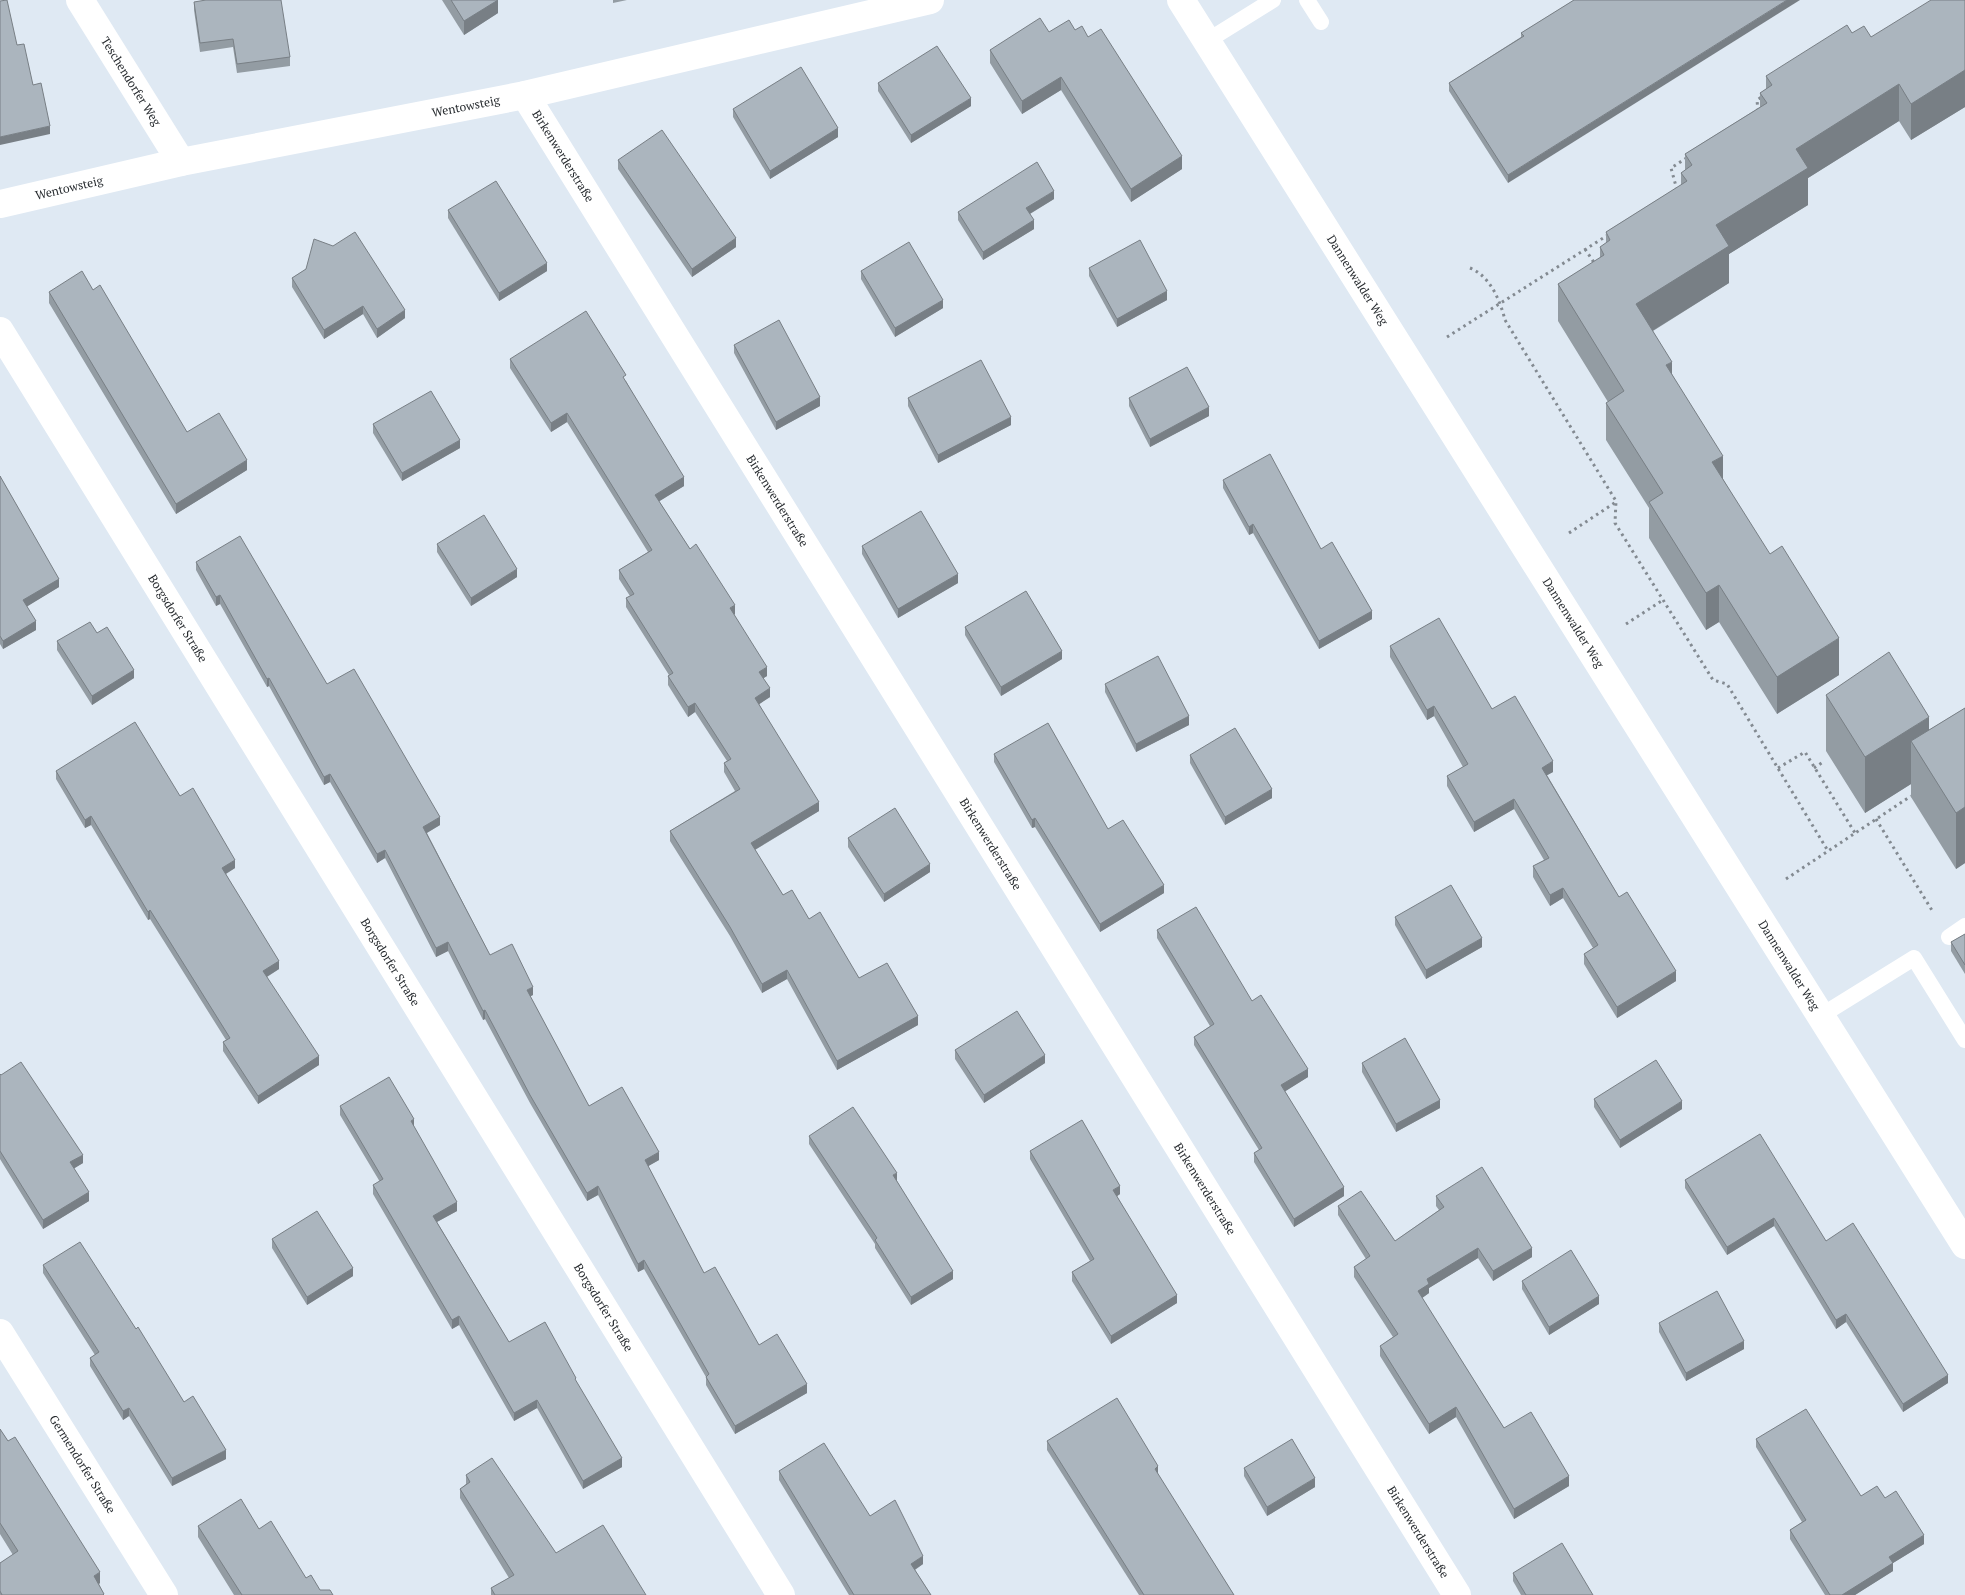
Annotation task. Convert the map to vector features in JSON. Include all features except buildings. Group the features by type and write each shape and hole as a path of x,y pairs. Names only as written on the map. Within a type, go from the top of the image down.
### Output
{"street":[{"name":"Teschendorfer Weg","path":"80,0 181,162"},
{"name":"Wentowsteig","path":"0,204 181,162 525,95 930,0"},
{"name":"Dannenwalder Weg","path":"1181,0 1822,1015 1965,1245"},
{"name":"Birkenwerderstraße","path":"525,95 1457,1595"},
{"name":"Borgsdorfer Straße","path":"0,331 781,1595"},
{"name":"Germendorfer Straße","path":"0,1333 164,1595"}],"lane":[{"path":"1207,41 1273,0"},
{"path":"1307,0 1321,22"},
{"path":"1949,936 1965,926"},
{"path":"1822,1015 1914,958 1965,1040"}],"path":[{"path":"1759,116 1757,100 1765,94"},
{"path":"1679,195 1671,168 1695,154"},
{"path":"1446,337 1610,234"},
{"path":"1585,250 1599,270"},
{"path":"1470,268 1481,272 1501,302 1506,320 1616,502 1614,523 1713,680 1727,684 1828,851"},
{"path":"1569,533 1616,502"},
{"path":"1626,624 1663,600"},
{"path":"1778,768 1805,752 1854,833"},
{"path":"1814,768 1823,762"},
{"path":"1786,879 1911,796"},
{"path":"1876,820 1913,880"}]}
